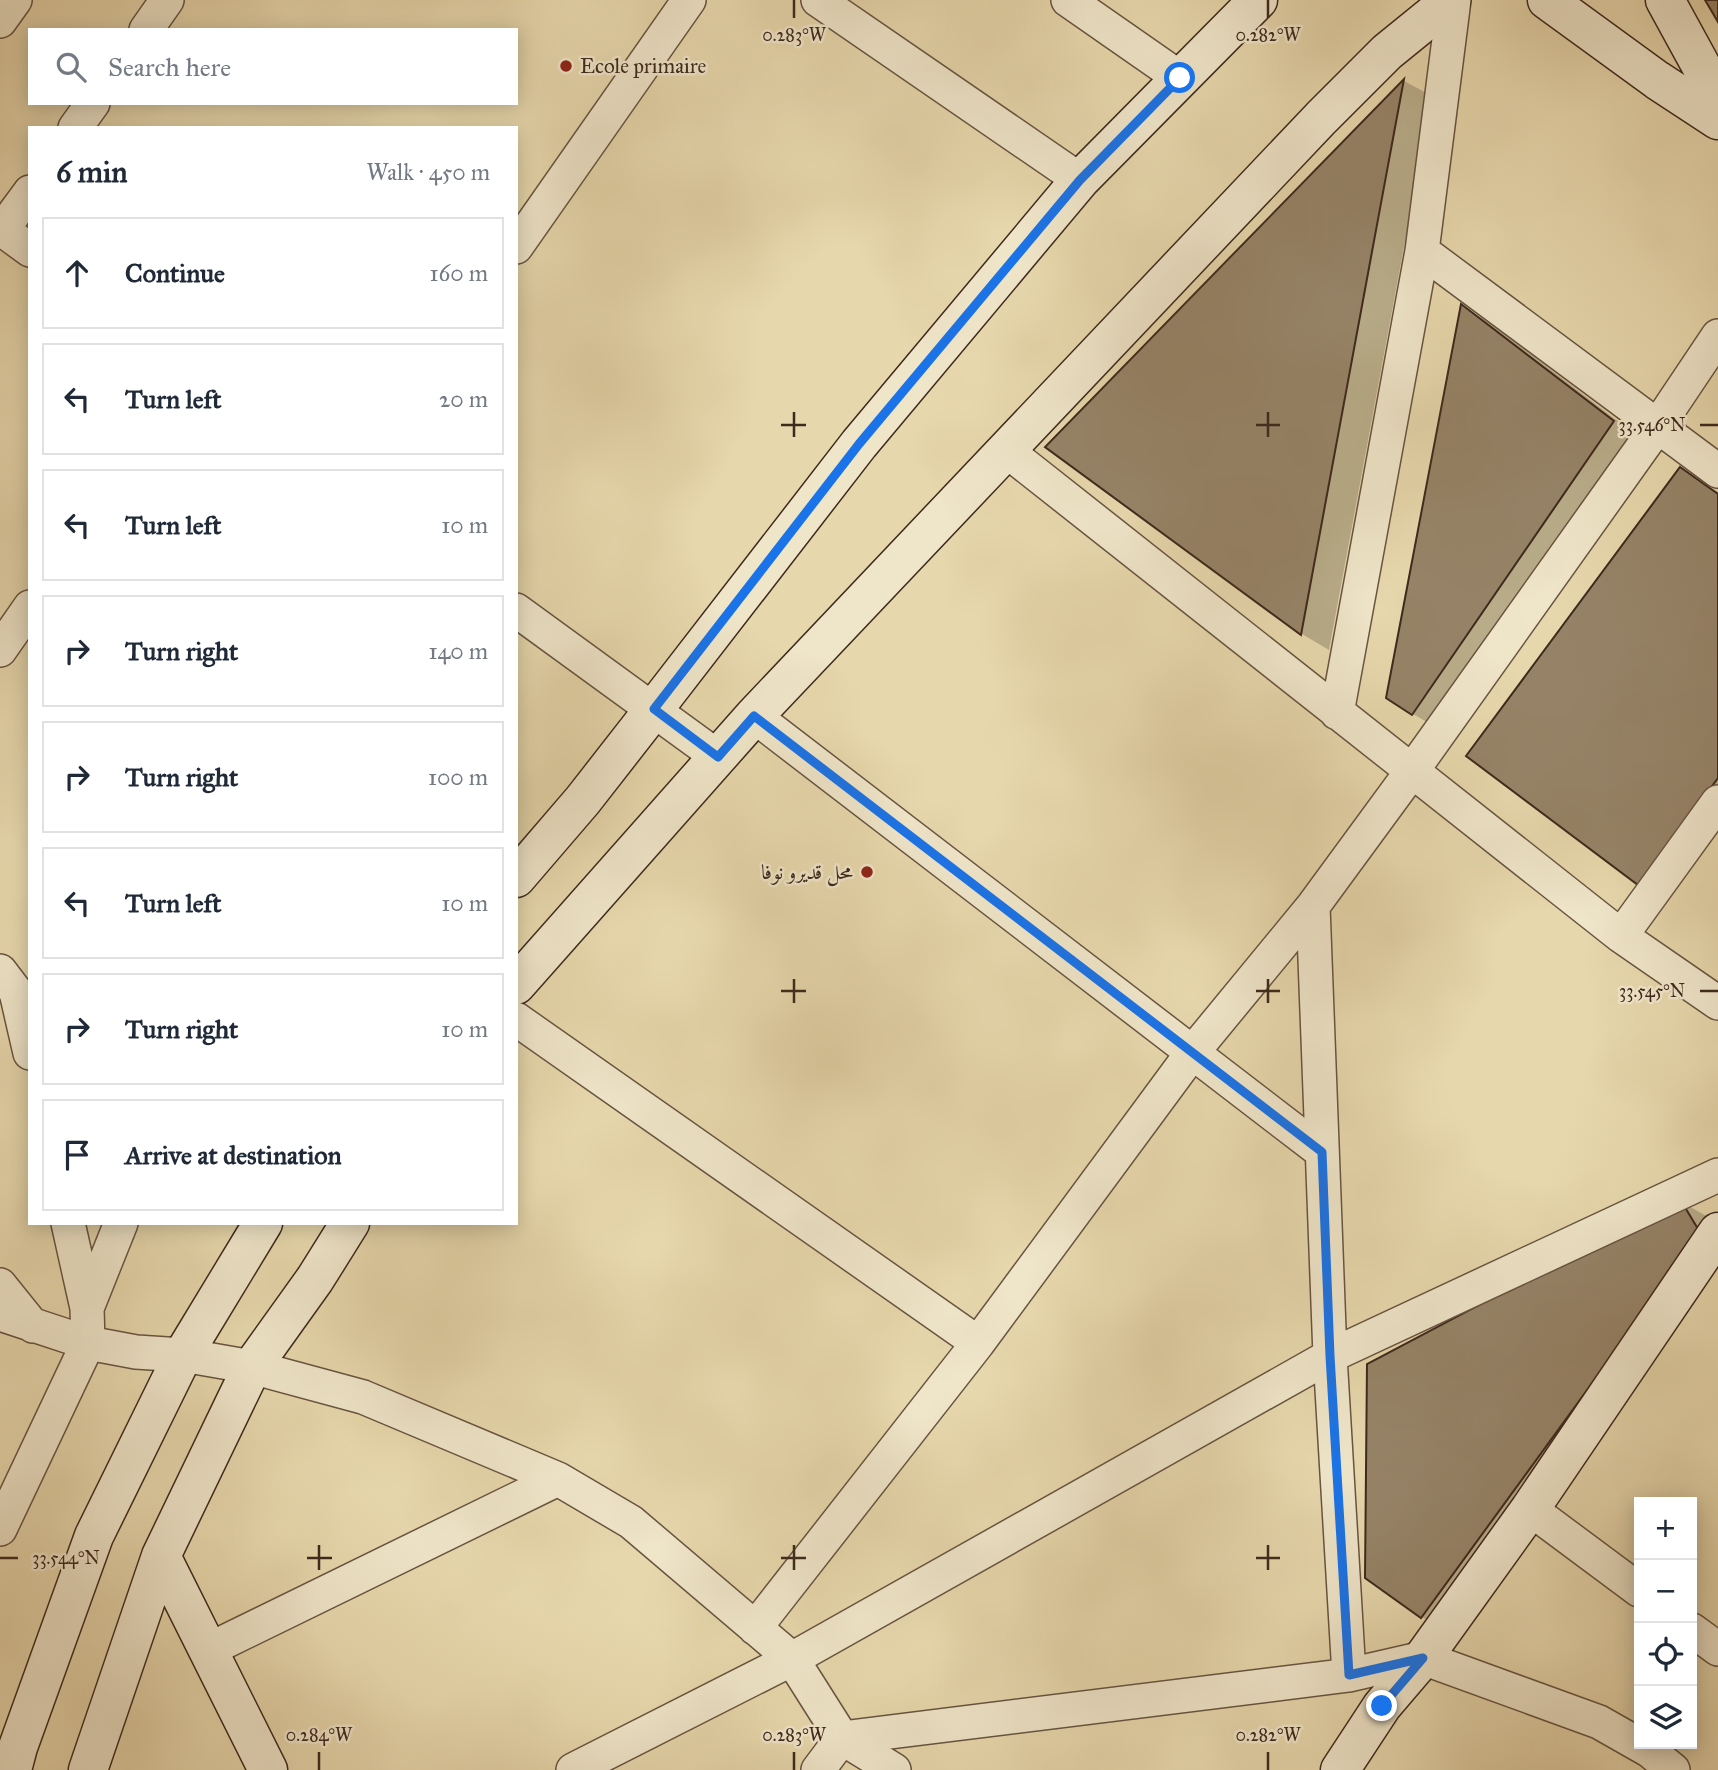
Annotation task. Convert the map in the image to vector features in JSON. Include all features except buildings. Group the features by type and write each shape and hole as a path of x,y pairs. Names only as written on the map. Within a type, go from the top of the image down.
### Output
{"main road":[{"path":"518,876 583,800 859,444 1080,180 1258,0"},
{"path":"518,983 754,716 1321,118 1387,52 1453,0"},
{"path":"1547,0 1657,80 1718,120"},
{"path":"1665,0 1718,97"},
{"path":"12,1770 94,1536 183,1355 262,1225"},
{"path":"88,1770 161,1556 252,1367 316,1279 349,1225"},
{"path":"1340,1770 1382,1706 1423,1658 1530,1509 1718,1232"},
{"path":"161,1556 268,1770"}],"street":[{"path":"0,21 15,0"},
{"path":"147,28 167,0"},
{"path":"518,244 689,0"},
{"path":"818,0 1080,180"},
{"path":"1068,0 1180,78"},
{"path":"1337,713 1422,251 1453,0"},
{"path":"76,126 92,105"},
{"path":"28,195 1,229 28,249"},
{"path":"1422,251 1718,471"},
{"path":"755,1628 978,1343 1192,1053 1312,906 1657,428 1718,336"},
{"path":"1007,451 1621,936 1718,1003"},
{"path":"0,650 28,610"},
{"path":"518,611 718,757"},
{"path":"754,716 1322,1152"},
{"path":"1621,936 1718,802"},
{"path":"1312,906 1330,1356 1349,1675"},
{"path":"15,989 28,1044"},
{"path":"518,1019 978,1343"},
{"path":"573,1770 792,1660 1330,1356 1718,1175"},
{"path":"0,1529 88,1343 87,1308 68,1225"},
{"path":"87,1308 120,1225"},
{"path":"0,1285 33,1326"},
{"path":"0,1314 88,1343 252,1367 363,1397 558,1479 631,1522 792,1660 842,1738 894,1770"},
{"path":"208,1650 558,1479"},
{"path":"1530,1509 1634,1586"},
{"path":"1697,1634 1718,1649"},
{"path":"818,1770 842,1738 1349,1675 1423,1658 1600,1722 1650,1751 1673,1770"}],"place":[{"name":"Ecole primaire","path":"566,66"},
{"name":"محل قديرو نوفا","path":"867,872"}],"route":[{"path":"1180,78 1080,180 859,444 654,709 718,757 754,716 1322,1152 1330,1356 1349,1675 1423,1658 1382,1706"}]}
